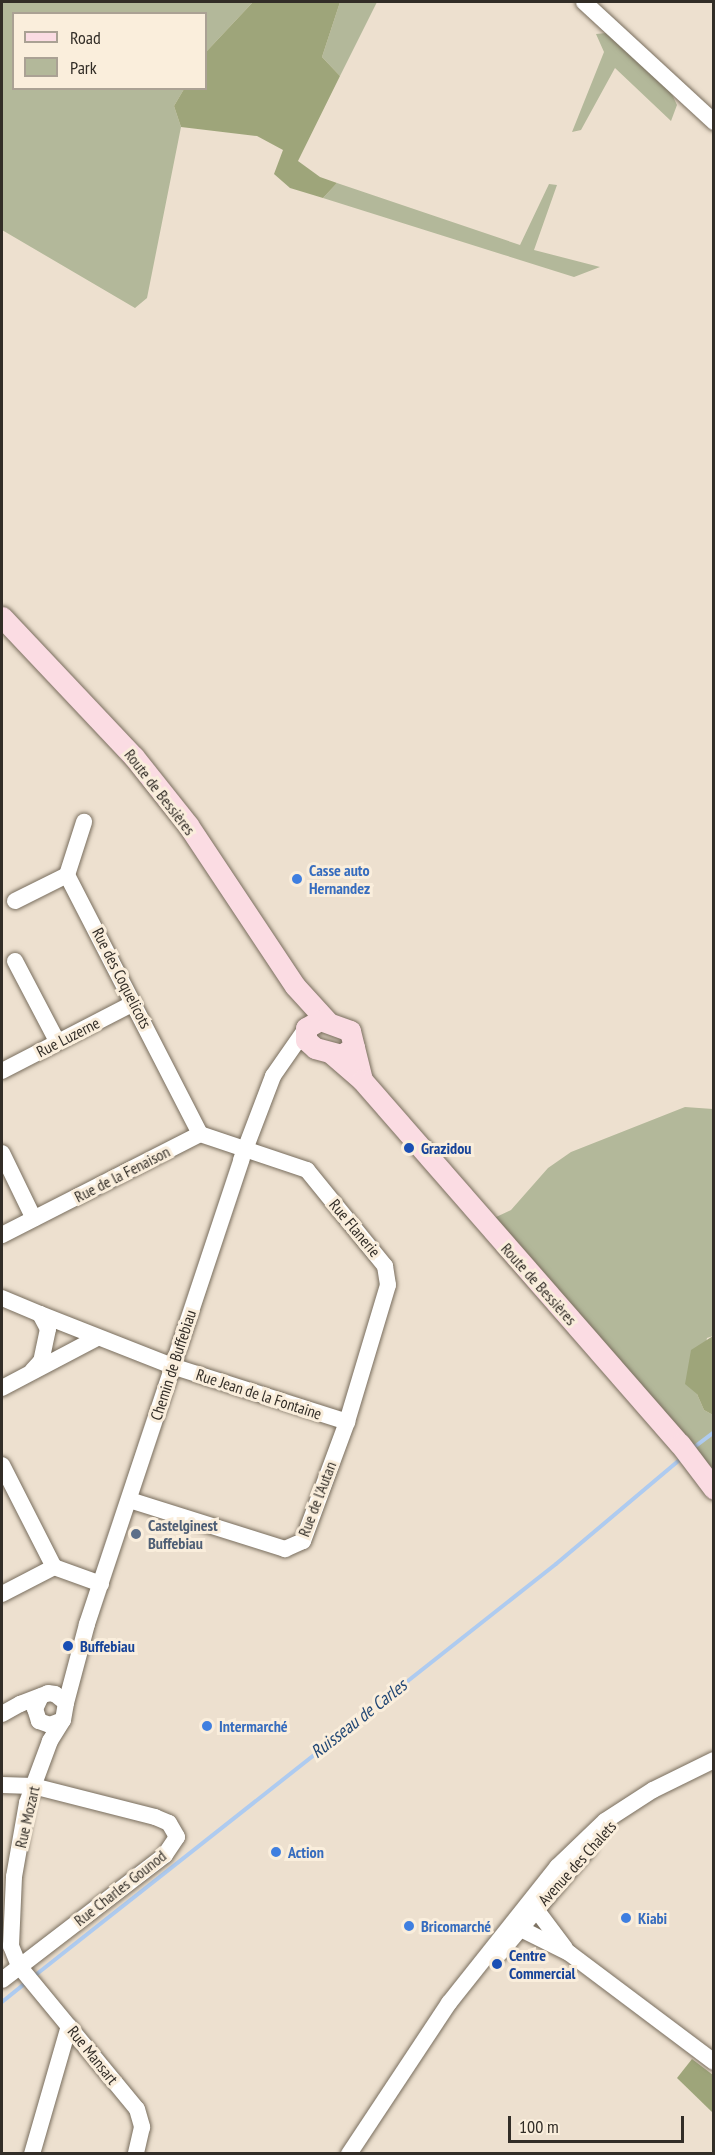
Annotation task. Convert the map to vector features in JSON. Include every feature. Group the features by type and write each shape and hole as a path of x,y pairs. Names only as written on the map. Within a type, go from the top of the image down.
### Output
{"main road":[{"name":"Route de Bessières","path":"2,616 141,765 188,825 295,986 317,1036 362,1080 680,1444 714,1490"},
{"name":"Route de Bessières","path":"317,1036 347,1028 355,1039 354,1047 362,1080"},
{"path":"317,1036 341,1055 354,1047"}],"street":[{"path":"584,2 714,122"},
{"path":"15,901 67,874 84,822"},
{"name":"Rue des Coquelicots","path":"67,874 200,1134"},
{"path":"15,961 57,1041"},
{"name":"Rue Luzerne","path":"2,1071 57,1041 134,1004"},
{"name":"Chemin de Buffebiau","path":"6,1712 49,1725 66,1703 74,1665 246,1148 279,1067 317,1036"},
{"path":"200,1134 246,1148"},
{"name":"Rue de la Fenaison","path":"2,1235 200,1134"},
{"name":"Rue Flanerie","path":"246,1148 307,1170 385,1266 388,1285 346,1422"},
{"path":"2,1153 34,1219"},
{"name":"Rue Jean de la Fontaine","path":"2,1298 97,1338 172,1366 346,1422"},
{"path":"31,1372 41,1361 49,1338 40,1314"},
{"path":"2,1388 97,1338"},
{"name":"Rue de l'Autan","path":"130,1500 285,1549 296,1546 303,1541 346,1422"},
{"path":"2,1465 54,1567 101,1584"},
{"path":"2,1594 54,1567"},
{"name":"Chemin de Buffebiau","path":"6,1712 45,1695 74,1665"},
{"path":"49,1725 37,1702 45,1695 61,1697 66,1703"},
{"name":"Rue Mozart","path":"19,1966 11,1939 14,1877 33,1786 49,1725"},
{"name":"Avenue des Chalets","path":"350,2154 419,2052 526,1917 573,1850 604,1821 714,1760"},
{"path":"2,1785 33,1786"},
{"name":"Rue Charles Gounod","path":"19,1966 165,1855 177,1838 169,1823 160,1819 33,1786"},
{"path":"526,1917 569,1953"},
{"path":"526,1917 569,1953 714,2062"},
{"path":"2,1980 19,1966"},
{"name":"Rue Mansart","path":"19,1966 137,2109 142,2127 136,2154"},
{"path":"32,2154 69,2026"}],"green space":[{"path":"2,2 253,2 207,51 207,12 12,12 12,90 183,90 174,106 181,127 147,298 135,308 2,230"},
{"path":"253,2 340,2 322,57 340,76 298,161 320,177 337,183 323,198 290,188 274,174 283,150 257,136 181,127 174,106 183,90 207,90 207,51"},
{"path":"340,2 377,2 340,76 322,57"},
{"path":"606,33 668,86 677,105 671,121 615,68 581,130 572,132 604,52 596,34"},
{"path":"337,183 520,245 549,184 557,185 534,250 600,267 574,277 323,198"},
{"path":"685,1107 713,1109 713,1336 707,1338 697,1394 704,1410 713,1415 713,1472 494,1218 511,1210 548,1168 571,1152"},
{"path":"713,1336 713,1415 704,1410 697,1394 685,1384 691,1350"},
{"path":"692,2059 713,2075 713,2113 677,2078"}],"waterway":[{"name":"Ruisseau de Carles","path":"693,1448 714,1432"},
{"name":"Ruisseau de Carles","path":"33,1977 556,1564 683,1457"},
{"name":"Ruisseau de Carles","path":"2,2002 27,1982"}],"place":[{"name":"Casse auto Hernandez","path":"297,879"},
{"name":"Grazidou","path":"409,1148"},
{"name":"Castelginest Buffebiau","path":"136,1534"},
{"name":"Buffebiau","path":"68,1646"},
{"name":"Intermarché","path":"207,1726"},
{"name":"Action","path":"276,1852"},
{"name":"Kiabi","path":"626,1918"},
{"name":"Bricomarché","path":"409,1926"},
{"name":"Centre Commercial","path":"497,1964"}]}
